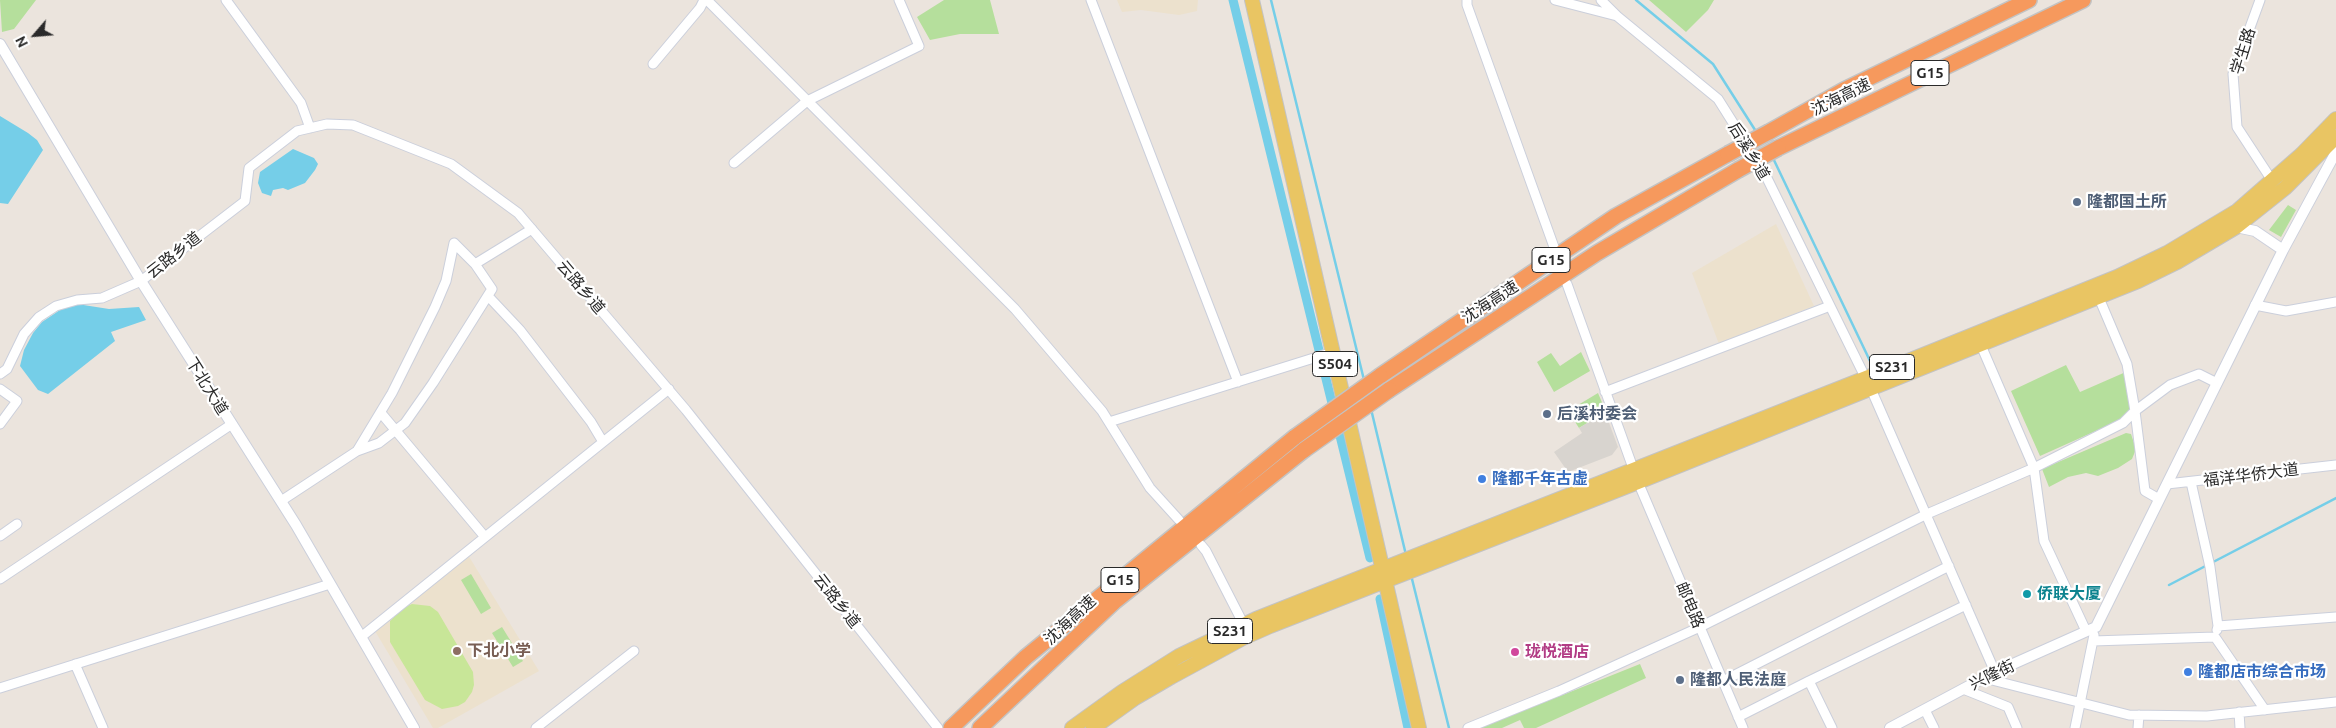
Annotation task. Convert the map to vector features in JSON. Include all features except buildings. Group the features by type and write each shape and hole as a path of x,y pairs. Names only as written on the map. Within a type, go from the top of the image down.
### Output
{"highway":[{"name":"沈海高速","path":"951,728 1026,657 1295,437 1380,376 1616,216 1844,90 2029,0"},
{"name":"沈海高速","path":"980,728 1114,602 1304,450 1389,390 1597,253 1738,170 1778,148 2082,0"}],"main road":[{"name":"S504","path":"1252,0 1419,728"},
{"name":"S231","path":"1072,728 1122,692 1179,656 1244,625 1409,566 1869,383 2117,277 2167,253 2204,233 2237,211 2272,182 2336,119"},
{"name":"S231","path":"1869,383 2099,298 2177,262 2236,226 2285,188 2336,138"},
{"name":"S231","path":"1093,728 1135,698 1243,638 1384,575"}],"street":[{"path":"226,0 301,103 310,128"},
{"path":"653,64 705,0 1015,308 1109,422 1150,488 1179,520"},
{"path":"734,163 807,101 919,46 899,0"},
{"path":"1091,0 1238,382"},
{"path":"1467,0 1554,247"},
{"name":"后溪乡道","path":"1555,0 1617,16 1718,99 1764,172 1869,383 1995,672"},
{"path":"1601,0 1617,16"},
{"name":"学生路","path":"2260,0 2233,74 2237,127 2272,182"},
{"name":"下北大道","path":"1,47 141,281 281,501 414,728"},
{"name":"云路乡道","path":"0,374 7,369 24,334 40,316 56,306 77,300 102,298 141,281 245,200 249,168 298,131 328,124 354,125 451,164 518,213 669,390 938,728"},
{"path":"2091,629 2167,484 2283,250 2336,152"},
{"path":"2236,226 2255,231 2283,250"},
{"path":"475,264 532,228"},
{"path":"281,501 357,452 379,443 396,430 405,423 434,383 492,289 475,264 454,243 446,281 435,307 381,412 357,452"},
{"name":"邮电路","path":"1567,284 1635,476 1743,728"},
{"path":"488,296 520,330 591,422 603,442"},
{"path":"2099,298 2126,364 2135,411 2145,491 2159,499"},
{"path":"2255,305 2286,311 2336,302"},
{"path":"1605,392 1830,306"},
{"path":"1980,343 2034,468 2044,541 2091,629 2093,641 2075,728"},
{"path":"1109,422 1332,352"},
{"path":"1468,728 1558,691 1700,627 1926,514 2034,468 2123,424 2135,411 2170,385 2200,374 2217,383"},
{"path":"0,390 18,401 0,424"},
{"path":"361,637 669,390"},
{"path":"381,412 484,537"},
{"path":"0,580 232,424"},
{"name":"福洋华侨大道","path":"2167,484 2336,465"},
{"path":"2191,482 2209,564 2218,626 2215,637 2265,710"},
{"path":"0,536 17,524"},
{"path":"1201,545 1206,551 1244,625"},
{"path":"1723,681 1949,566"},
{"path":"0,688 330,584"},
{"path":"1738,717 1966,605"},
{"path":"2218,626 2336,617"},
{"name":"兴隆街","path":"1890,728 1995,672 2091,629"},
{"path":"2093,641 2215,637"},
{"path":"536,728 634,651"},
{"path":"75,664 103,728"},
{"path":"1984,678 2129,715 2206,716 2336,702"},
{"path":"1809,682 1832,728"},
{"path":"1963,689 2008,707 2017,728"},
{"path":"1925,710 1934,728"},
{"path":"2240,712 2240,728"},
{"path":"2138,728 2139,715"}],"shaded area":[{"path":"1117,0 1198,0 1197,11 1179,15 1141,10 1122,12"},
{"path":"1776,224 1814,306 1719,344 1692,273"},
{"path":"1605,412 1618,447 1612,455 1568,472 1554,452 1582,433 1579,428"},
{"name":"下北小学","path":"468,555 539,671 438,728 433,728 375,631"}],"green space":[{"path":"0,0 36,0 14,29 2,32"},
{"path":"944,0 990,0 999,34 960,34 930,40 917,17"},
{"path":"1649,0 1714,0 1708,10 1686,32"},
{"path":"2288,205 2296,210 2281,237 2269,230"},
{"path":"1581,352 1590,371 1554,392 1537,362 1551,353 1560,366"},
{"path":"2066,365 2080,392 2128,371 2130,412 2127,417 2040,456 2011,391"},
{"path":"1598,393 1606,412 1579,428 1568,411"},
{"path":"2126,433 2131,434 2136,449 2132,459 2118,468 2098,476 2086,473 2068,477 2049,487 2042,469"},
{"path":"471,574 491,608 481,614 461,580"},
{"path":"412,604 430,606 438,612 473,672 474,685 472,692 465,702 458,706 442,709 425,700 390,642 390,621 403,608"},
{"path":"502,627 523,661 513,667 492,633"},
{"path":"1640,664 1646,678 1536,728 1524,728 1520,720 1502,728 1480,728"}],"water":[{"path":"0,116 37,140 43,150 8,204 0,203"},
{"path":"293,149 314,158 318,164 315,170 305,183 288,190 283,188 273,190 271,196 262,193 258,183 260,172"},
{"path":"77,304 109,309 139,307 146,320 111,332 115,341 48,394 38,390 20,366 24,350 33,333 42,322 60,310"}],"waterway":[{"path":"1233,0 1370,558"},
{"path":"1271,0 1364,380"},
{"path":"1636,0 1713,64 1757,133"},
{"path":"1772,156 1871,363"},
{"path":"1371,409 1406,555"},
{"path":"2169,585 2336,498"},
{"path":"1411,575 1449,728"},
{"path":"1380,599 1408,728"}],"place":[{"name":"隆都国土所","path":"2077,202"},
{"name":"后溪村委会","path":"1547,414"},
{"name":"隆都千年古虚","path":"1482,479"},
{"name":"侨联大厦","path":"2027,594"},
{"name":"下北小学","path":"457,651"},
{"name":"珑悦酒店","path":"1515,652"},
{"name":"隆都店市综合市场","path":"2188,672"},
{"name":"隆都人民法庭","path":"1680,680"}]}
